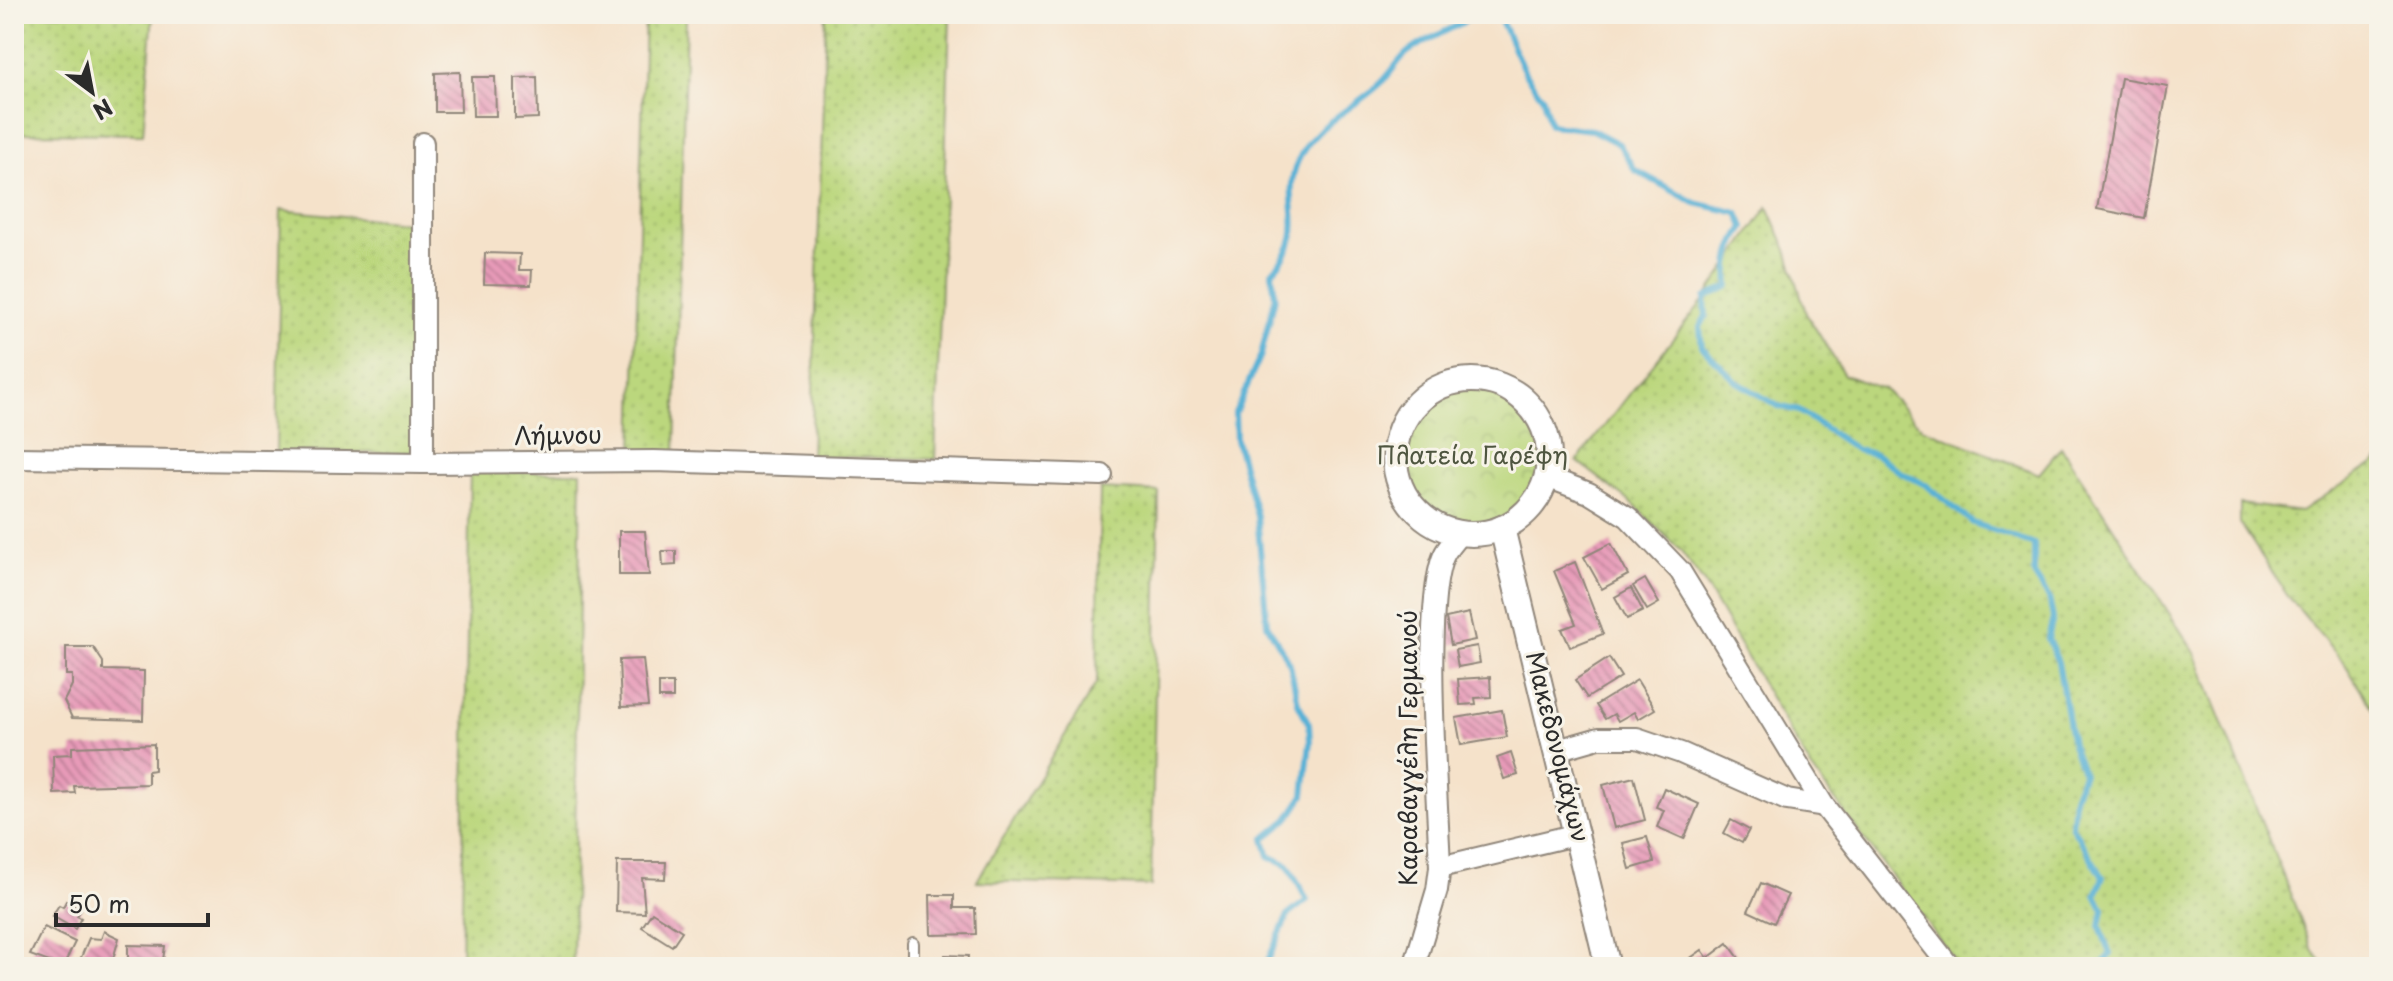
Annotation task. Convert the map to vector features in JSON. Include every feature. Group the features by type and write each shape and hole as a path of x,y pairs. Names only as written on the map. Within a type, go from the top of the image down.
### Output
{"street":[{"path":"423,143 423,463"},
{"path":"1482,381 1517,395 1542,425 1549,451 1547,477 1530,508 1502,528 1460,533 1426,519 1408,499 1397,474 1398,437 1416,405 1446,385 1482,381"},
{"name":"Λήμνου","path":"14,458 423,463 654,461 1102,475"},
{"path":"1547,477 1613,506 1644,531 1673,563 1695,592 1824,806 1950,967"},
{"name":"Μακεδονομάχων","path":"1502,528 1608,967"},
{"name":"Καραβαγγέλη Γερμανού","path":"1414,967 1437,890 1440,867 1434,660 1436,589 1444,554 1460,533"},
{"path":"1557,750 1599,738 1637,738 1681,753 1787,800 1824,806"},
{"path":"1440,867 1578,834"}],"lane":[{"path":"913,943 913,967"}],"green space":[{"path":"14,14 153,14 143,134 14,133"},
{"path":"645,14 686,14 675,452 633,451"},
{"path":"826,14 950,17 935,459 811,456"},
{"path":"1768,207 1787,250 1806,313 1844,375 1884,389 1922,428 2039,474 2061,447 2195,653 2312,949 2326,967 1960,967 1811,768 1704,583 1679,549 1633,504 1577,461 1705,298"},
{"path":"281,210 414,223 411,453 276,452"},
{"name":"Πλατεία Γαρέφη","path":"1472,388 1498,393 1520,408 1535,430 1540,456 1535,482 1520,504 1498,519 1472,524 1446,519 1424,504 1409,482 1404,456 1409,430 1424,408 1446,393"},
{"path":"2379,460 2379,719 2345,664 2287,595 2240,523 2240,504 2301,512"},
{"path":"470,472 581,472 573,967 461,967"},
{"path":"1100,489 1159,492 1151,886 977,881 1097,682"}],"building":[{"path":"460,72 461,112 435,112 435,73"},
{"path":"472,77 495,77 496,116 473,116"},
{"path":"537,77 538,118 515,119 515,78"},
{"path":"2121,78 2168,86 2144,218 2097,209"},
{"path":"485,253 520,254 519,270 532,270 531,285 484,284"},
{"path":"619,531 645,531 649,575 619,575"},
{"path":"1611,543 1628,575 1602,589 1584,557"},
{"path":"662,551 676,551 676,565 663,566"},
{"path":"1575,562 1603,634 1570,647 1562,629 1576,624 1554,571"},
{"path":"1645,579 1659,603 1647,610 1633,586"},
{"path":"1631,588 1643,611 1627,619 1615,597"},
{"path":"1469,613 1475,640 1451,645 1446,618"},
{"path":"1477,646 1480,663 1458,667 1455,650"},
{"path":"66,647 93,647 103,662 103,670 144,671 143,720 72,718 64,701 72,685 72,675 66,675"},
{"path":"1609,658 1621,677 1587,698 1575,680"},
{"path":"643,659 648,706 621,707 619,660"},
{"path":"1490,677 1491,697 1475,698 1476,704 1460,705 1458,679"},
{"path":"1637,680 1655,709 1638,719 1634,712 1618,721 1614,714 1605,719 1596,705"},
{"path":"659,683 673,683 673,698 659,698"},
{"path":"1502,710 1507,737 1461,745 1456,718"},
{"path":"154,744 154,770 148,771 148,784 74,786 75,793 54,794 53,755 72,754 72,747"},
{"path":"1511,753 1518,775 1504,779 1497,758"},
{"path":"1634,777 1645,820 1614,828 1603,785"},
{"path":"1664,788 1699,804 1684,839 1657,827 1664,810 1656,807"},
{"path":"1731,820 1749,830 1742,843 1724,833"},
{"path":"1647,837 1654,862 1630,869 1623,843"},
{"path":"617,862 666,862 665,879 642,878 645,913 616,912"},
{"path":"1761,883 1788,895 1774,923 1748,911"},
{"path":"930,895 954,895 954,908 975,908 976,934 931,935"},
{"path":"66,901 81,910 77,916 81,918 75,929 52,916"},
{"path":"652,912 682,931 672,946 642,927"},
{"path":"44,927 75,942 63,967 30,955"},
{"path":"104,931 119,938 113,959 106,967 77,967 89,938 101,939"},
{"path":"1728,943 1744,965 1742,967 1678,967 1702,950 1708,958"},
{"path":"128,945 165,946 162,967 128,967"},
{"path":"945,955 968,956 967,967 944,967"}],"waterway":[{"path":"1265,967 1288,915 1307,900 1288,865 1269,856 1264,839 1288,819 1304,795 1310,742 1309,724 1298,703 1290,664 1267,624 1257,516 1236,440 1235,413 1261,355 1275,297 1272,272 1291,243 1293,178 1304,150 1323,128 1380,84 1408,52 1478,14"},
{"path":"1498,14 1526,75 1543,98 1550,125 1592,130 1619,144 1635,170 1695,203 1738,213 1744,227 1731,255 1729,286 1705,298 1706,316 1700,327 1702,347 1737,382 1778,406 1799,411 1857,450 1875,454 1926,485 1973,523 2034,544 2034,575 2049,598 2053,618 2048,639 2058,662 2072,744 2083,773 2074,797 2072,827 2103,877 2096,895 2103,909 2100,926 2110,954 2101,967"}]}
